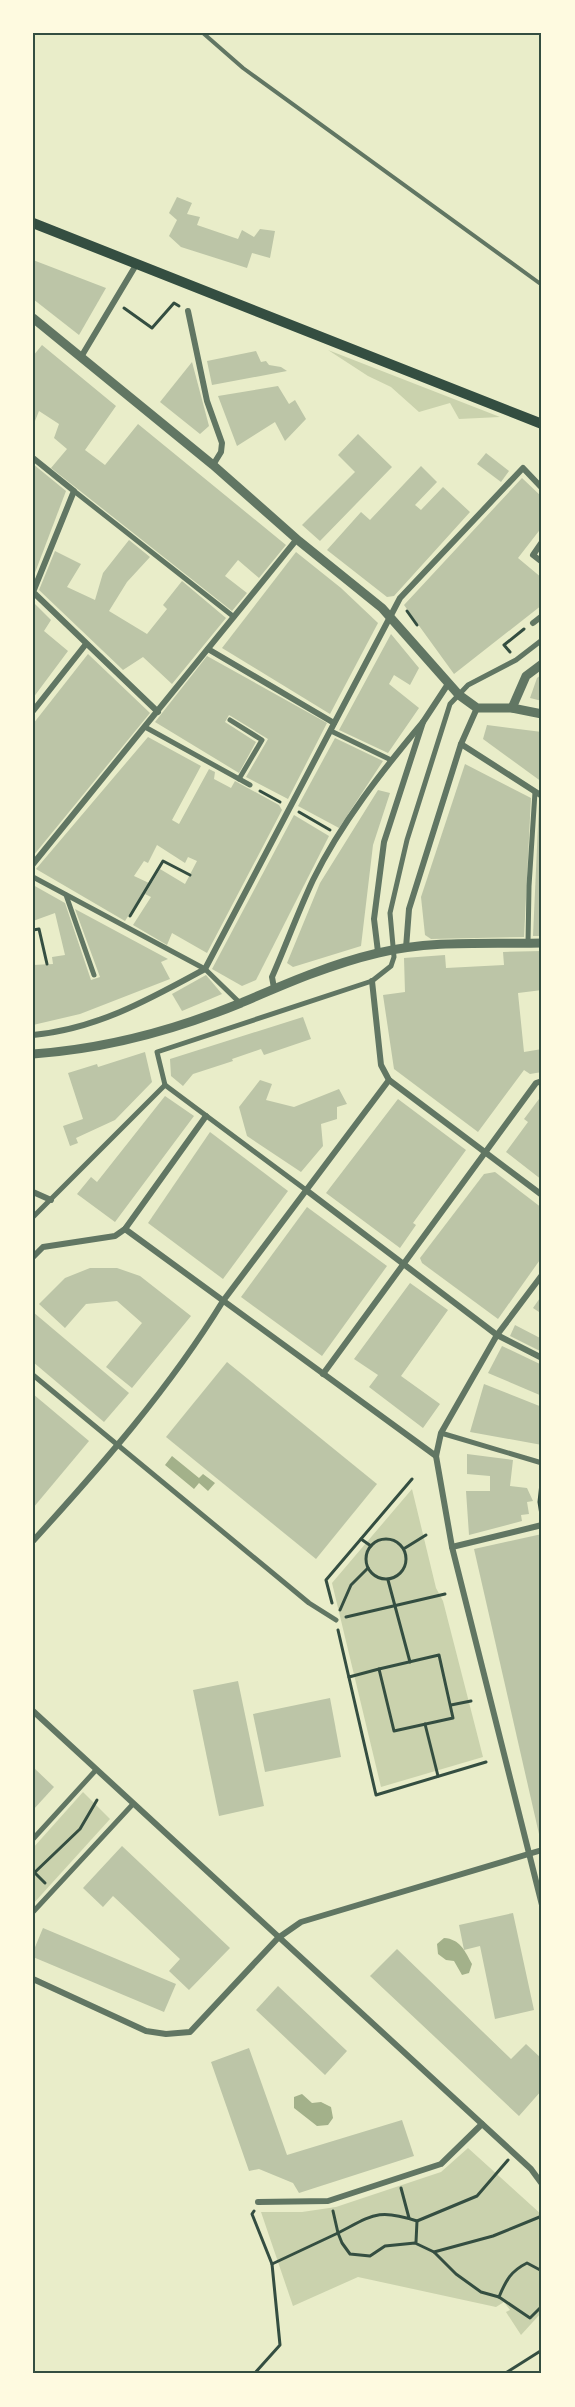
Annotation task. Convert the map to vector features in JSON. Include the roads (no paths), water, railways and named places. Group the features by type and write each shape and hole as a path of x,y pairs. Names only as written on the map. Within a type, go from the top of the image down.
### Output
{"main road":[{"path":"35,224 542,424"}],"street":[{"path":"81,357 136,265"},
{"path":"188,311 207,401 222,443 221,453 213,465"},
{"path":"33,318 213,465 297,539 381,608 459,695 477,708 512,708 542,714"},
{"path":"33,458 234,617"},
{"path":"33,1035 63,1031 107,1018 150,999 205,969 400,598 523,468 542,488"},
{"path":"74,492 33,592 158,712"},
{"path":"33,864 297,539"},
{"path":"542,542 533,555 542,562"},
{"path":"533,623 542,616"},
{"path":"542,640 516,660 468,685 450,704 407,840 390,913 394,957 391,966 372,981 157,1052 165,1085 496,1335 542,1358"},
{"path":"33,711 86,644"},
{"path":"208,648 334,723"},
{"path":"512,708 526,676 542,664"},
{"path":"274,988 272,977 314,880 339,835 391,760 423,722 448,684"},
{"path":"406,948 409,909 461,744 477,708"},
{"path":"230,720 262,740 239,779"},
{"path":"378,952 374,919 384,842 423,722"},
{"path":"145,727 250,785"},
{"path":"331,731 391,760"},
{"path":"461,744 539,794 529,886 528,943"},
{"path":"33,877 205,969 240,1003"},
{"path":"66,895 94,975"},
{"path":"33,1054 81,1049 140,1036 240,1003 274,988 378,952 406,948 542,943"},
{"path":"372,981 381,1065 389,1080 542,1195"},
{"path":"33,1541 119,1446 201,1337 223,1301 389,1080"},
{"path":"322,1374 536,1083 542,1082"},
{"path":"33,1217 165,1085"},
{"path":"33,1257 43,1247 115,1236 125,1229 206,1116"},
{"path":"33,1192 51,1200"},
{"path":"125,1229 436,1456"},
{"path":"542,1275 496,1335 441,1433 436,1456 452,1547 542,1905"},
{"path":"33,1375 309,1603 336,1620"},
{"path":"441,1433 542,1462"},
{"path":"452,1547 542,1523"},
{"path":"33,1711 534,2172 542,2184"},
{"path":"33,1839 96,1770"},
{"path":"33,1912 133,1804"},
{"path":"33,1979 146,2031 166,2034 190,2032 278,1938 301,1922 542,1850"},
{"path":"258,2202 330,2201 441,2164 482,2124"},
{"path":"534,2172 542,2175"}],"lane":[{"path":"203,33 243,68 542,285"}]}
